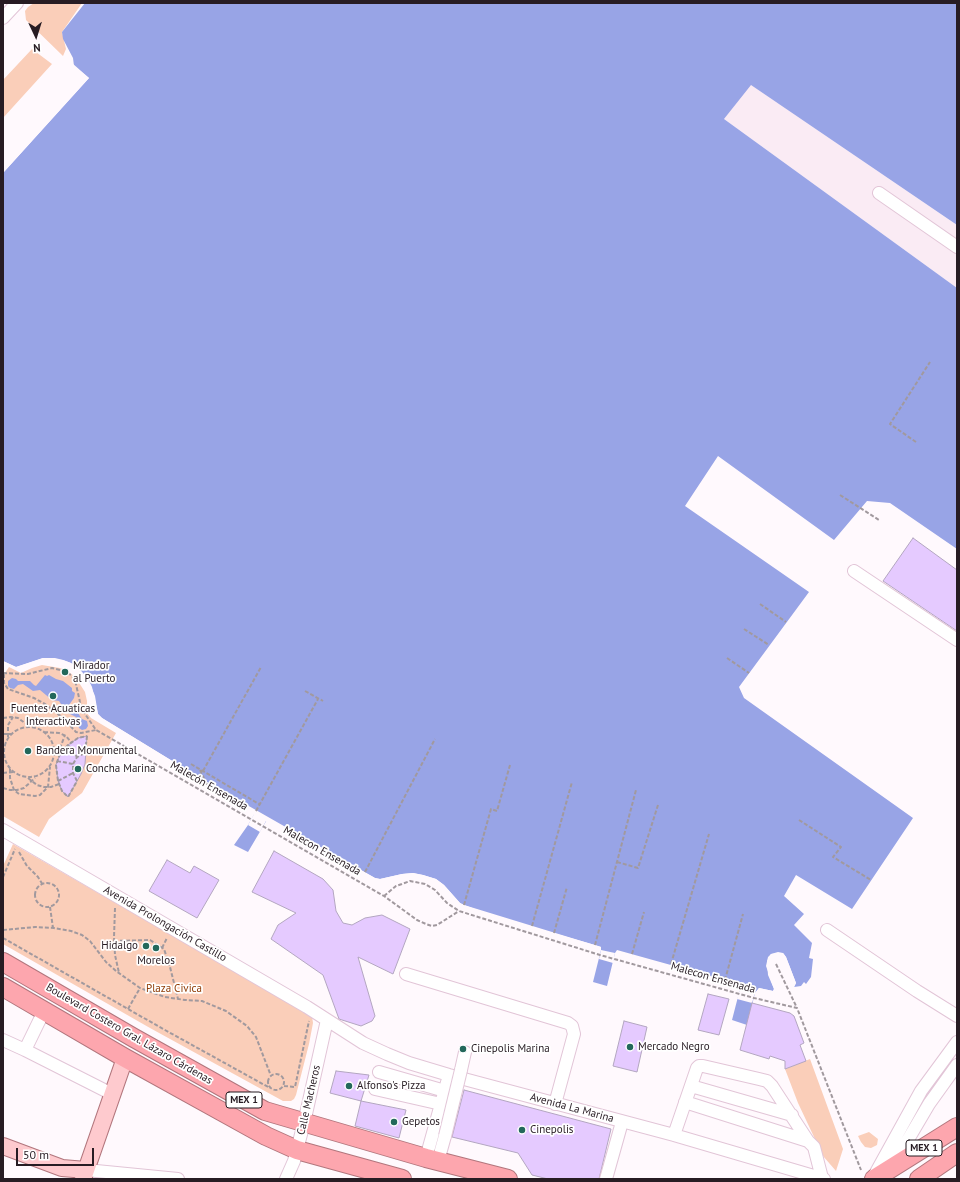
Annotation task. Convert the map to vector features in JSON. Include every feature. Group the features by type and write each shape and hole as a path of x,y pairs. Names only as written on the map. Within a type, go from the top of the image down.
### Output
{"highway":[{"name":"Boulevard Costero Gral. Lázaro Cárdenas","path":"3,962 265,1111 432,1160 508,1179"},
{"name":"Boulevard Costero Gral. Lázaro Cárdenas","path":"3,987 125,1058 266,1136 297,1150 402,1179"},
{"name":"MEX 1","path":"869,1176 888,1174 957,1127"},
{"name":"MEX 1","path":"919,1179 957,1153"}],"main road":[{"path":"3,1146 84,1175 125,1058"}],"street":[{"path":"3,18 17,3"},
{"path":"879,193 957,247"},
{"path":"854,571 957,640"},
{"name":"Avenida Prolongación Castillo","path":"3,830 308,1007 327,1020"},
{"path":"827,930 916,991 957,1016"},
{"path":"406,974 568,1023 572,1026 574,1034 555,1104"},
{"path":"25,1050 44,1011"},
{"name":"Avenida La Marina","path":"327,1020 363,1043 409,1063 555,1104 674,1135 823,1178"},
{"name":"Calle Macheros","path":"286,1179 294,1161 304,1123 327,1020"},
{"path":"3,1040 112,1094"},
{"path":"869,1176 921,1092 957,1042"},
{"path":"432,1160 445,1136 465,1052"},
{"path":"888,1174 929,1104 957,1065"},
{"path":"674,1135 697,1068 700,1066 767,1081 772,1086 814,1148 823,1178"},
{"path":"379,1072 445,1091"},
{"path":"432,1160 441,1104 449,1075"},
{"path":"691,1086 792,1115"},
{"path":"375,1089 441,1104"},
{"path":"685,1102 808,1141"},
{"path":"606,1179 622,1122"},
{"path":"84,1175 178,1179"}],"path":[{"path":"916,442 890,424 930,362"},
{"path":"840,495 879,520"},
{"path":"760,604 786,622"},
{"path":"744,629 769,645"},
{"path":"727,658 749,673"},
{"path":"203,771 261,667"},
{"name":"Malecón Ensenada","path":"96,730 81,733 76,732 63,718 45,704 34,698 8,689 5,686 4,674 28,674 52,668 70,675 75,680 83,711 96,730 251,820"},
{"path":"305,691 323,701"},
{"path":"256,811 318,699"},
{"path":"8,738 8,725 13,717"},
{"path":"3,718 13,717 23,721 30,727"},
{"path":"30,727 34,727 44,732 53,743 55,752 50,766 44,773 36,777 28,778 20,776 10,769 3,757 3,751 5,743 11,734 16,730 30,727"},
{"path":"44,732 65,735 71,742"},
{"path":"3,734 11,734"},
{"path":"55,752 60,748 65,735"},
{"path":"87,736 85,753 77,757 73,764 73,773 77,781 68,797 59,784 56,765 60,754 68,745 78,738 87,736"},
{"path":"365,872 435,739"},
{"path":"68,745 77,757"},
{"path":"57,761 73,764"},
{"path":"191,764 259,804"},
{"path":"464,906 491,809 497,811 510,765"},
{"path":"10,769 9,772 14,790 19,794 35,796 40,795 48,787 51,772 50,766"},
{"path":"200,769 209,789"},
{"path":"3,773 13,772"},
{"path":"58,781 73,773"},
{"path":"3,788 14,790 24,788 36,777"},
{"path":"28,778 36,785 48,787 59,784"},
{"path":"532,926 572,782"},
{"path":"596,945 636,790"},
{"path":"617,862 638,868 658,805"},
{"name":"Malecon Ensenada","path":"251,820 384,896 417,920 432,926 437,925 459,911"},
{"path":"799,820 841,847 833,857 872,880"},
{"path":"671,964 709,834"},
{"path":"12,844 27,866 38,877 43,885"},
{"path":"15,848 23,852"},
{"path":"3,877 15,848"},
{"name":"Malecon Ensenada","path":"384,896 396,886 402,884 410,882 425,884 435,890 459,911 600,955 739,994 796,1008"},
{"path":"47,884 54,886 59,893 58,900 53,906 50,907 42,906 36,898 37,890 43,885 47,884"},
{"path":"554,933 567,887"},
{"path":"116,904 114,942 115,955 120,974"},
{"path":"50,907 53,928"},
{"path":"632,954 644,912"},
{"path":"725,980 743,914"},
{"path":"3,930 34,927 71,931 82,935 90,941 106,962 140,988 165,997 202,1001 226,1011 247,1026 256,1037 271,1076 268,1083 270,1088"},
{"path":"162,948 169,934"},
{"path":"3,938 266,1087 277,1091 284,1086 295,1087 309,1020"},
{"path":"114,942 150,940 164,949 178,999"},
{"path":"776,964 869,1176"},
{"path":"128,1009 140,988"},
{"path":"271,1076 276,1074 282,1076 285,1081 284,1086"}],"shaded area":[{"path":"750,84 957,225 957,288 724,119"}],"green space":[{"path":"34,3 82,3 62,32 66,49 63,56 26,20 25,11"},
{"path":"32,49 52,64 3,118 3,80"},
{"path":"42,665 68,671 76,678 85,692 87,713 91,718 116,733 82,793 49,819 39,837 3,816 3,676 9,667 21,673"},
{"name":"Plaza Civica","path":"13,844 312,1016 313,1023 309,1044 294,1099 291,1101 283,1101 150,1028 3,944 3,866"},
{"path":"810,1059 843,1149 836,1171 823,1156 798,1103 785,1069"},
{"path":"869,1132 878,1139 877,1145 871,1148 865,1147 858,1136"}],"water":[{"path":"85,3 957,3 957,225 751,85 724,119 957,288 957,549 890,503 867,501 834,540 718,456 685,506 809,592 739,687 744,698 913,818 852,909 796,875 784,896 804,914 794,925 812,943 809,958 813,959 811,977 806,984 804,982 801,986 794,987 796,983 786,957 783,953 771,954 767,961 768,975 774,989 773,991 759,988 755,993 747,1025 732,1020 740,989 739,984 617,950 607,986 593,982 601,947 464,905 460,903 444,885 436,879 423,875 413,873 380,879 375,878 268,818 248,852 234,845 256,811 102,718 98,714 95,696 88,679 71,663 63,660 43,658 16,667 3,661 3,173 89,78 74,66 73,58 63,39 62,32"},
{"path":"45,675 49,675 63,681 72,688 72,691 75,693 69,708 78,713 82,719 87,721 88,726 86,729 82,730 79,728 76,717 66,711 65,706 59,701 52,700 40,690 33,691 23,684 18,685 14,689 8,686 8,681 12,678 18,681 30,681 36,686"}],"pier":[{"path":"72,63 89,78 3,173 3,170 86,78 73,67"},
{"path":"43,658 63,660 71,663 81,671 88,679 92,687 98,714 102,718 205,781 375,878 380,879 413,873 436,879 444,885 460,903 464,905 494,916 595,945 601,947 601,950 463,907 435,881 413,875 380,881 375,880 269,820 268,822 266,821 260,832 248,825 254,811 204,783 100,719 96,715 93,696 87,680 70,665 54,660 43,660 16,669 3,663 3,661 16,667"},
{"path":"601,950 615,953 613,963 599,959"},
{"path":"778,952 783,953 796,983 794,987 784,958 782,955 778,954 772,956 768,965 776,988 774,992 759,991 755,993 759,988 773,991 774,989 766,966 768,957 771,954"},
{"path":"740,989 755,993 752,1003 737,999"}],"building":[{"path":"913,538 957,570 957,631 883,581"},
{"path":"87,736 85,764 68,797 62,791 58,781 56,765 60,754 68,745 78,738"},
{"path":"274,851 323,879 333,890 336,911 343,923 352,925 365,918 382,915 410,929 393,974 358,957 375,1016 372,1021 361,1026 339,1019 323,975 271,939 278,925 296,913 252,892"},
{"path":"167,860 190,873 194,866 219,880 197,918 149,891"},
{"path":"708,994 729,999 719,1035 698,1030"},
{"path":"752,1003 790,1013 794,1016 804,1043 800,1045 806,1061 785,1069 785,1061 770,1056 769,1059 740,1050"},
{"name":"Mercado Negro","path":"624,1021 647,1027 637,1072 613,1066"},
{"name":"Alfonso's Pizza","path":"336,1071 369,1075 361,1101 330,1093"},
{"path":"464,1090 611,1129 599,1179 548,1179 532,1175 518,1153 452,1137"},
{"path":"361,1101 406,1110 399,1138 355,1126"}],"place":[{"name":"Mirador al Puerto","path":"65,672"},
{"name":"Fuentes Acuaticas Interactivas","path":"53,696"},
{"name":"Bandera Monumental","path":"28,751"},
{"name":"Concha Marina","path":"78,769"},
{"name":"Hidalgo","path":"146,946"},
{"name":"Morelos","path":"156,948"},
{"name":"Mercado Negro","path":"630,1047"},
{"name":"Cinepolis Marina","path":"463,1049"},
{"name":"Alfonso's Pizza","path":"349,1086"},
{"name":"Gepetos","path":"394,1122"},
{"name":"Cinepolis","path":"522,1130"}]}
